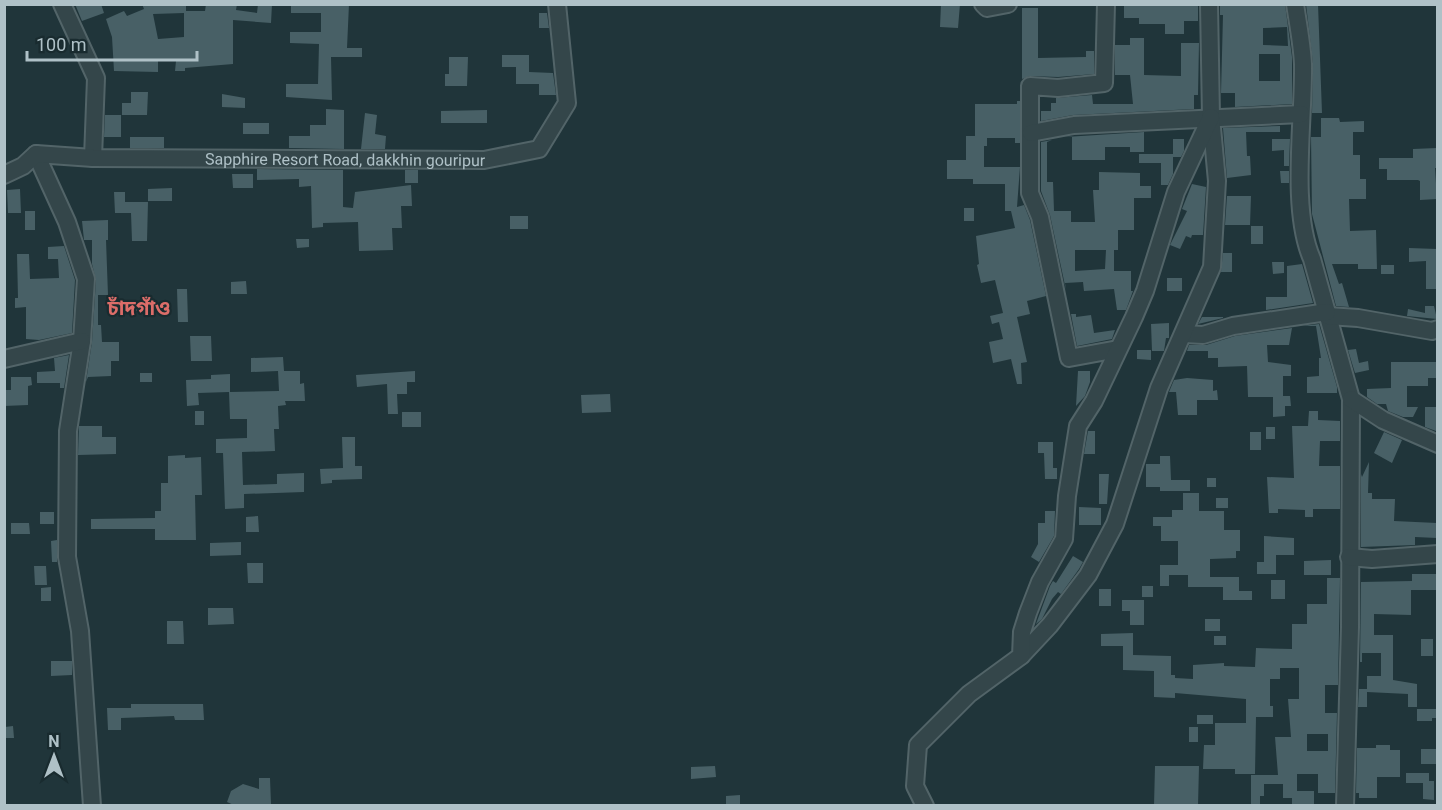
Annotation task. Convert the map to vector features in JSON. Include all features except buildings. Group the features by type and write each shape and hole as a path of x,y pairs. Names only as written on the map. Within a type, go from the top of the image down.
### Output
{"street":[{"path":"62,4 96,78 93,158"},
{"name":"Sapphire Resort Road, dakkhin gouripur","path":"36,154 93,158 290,157 483,160 539,149 567,103 557,4"},
{"path":"983,4 987,8 1008,4"},
{"path":"1106,4 1104,83 1066,88 1030,86 1030,193 1040,218 1069,358 1118,349"},
{"path":"925,806 915,786 918,745 969,694 1021,656 1050,625 1088,575 1115,524 1159,388 1212,267 1217,181 1211,117 1209,4"},
{"path":"1295,4 1303,62 1305,241 1351,399 1345,806"},
{"path":"1031,133 1074,125 1130,124 1167,118 1302,114"},
{"path":"1021,656 1022,632 1028,613 1040,582 1064,538 1066,496 1078,426 1094,401 1145,291 1176,192 1211,117"},
{"path":"4,175 23,166 36,154 67,222 86,279 82,341 68,430 67,556 80,631 92,806"},
{"path":"1184,334 1203,335 1233,326 1327,314 1432,331 1437,329"},
{"path":"4,359 82,341"},
{"path":"1351,399 1383,420 1437,444"},
{"path":"1349,557 1372,559 1437,554"}],"district":[{"name":"চাঁদগাঁও","path":"139,308"}]}
